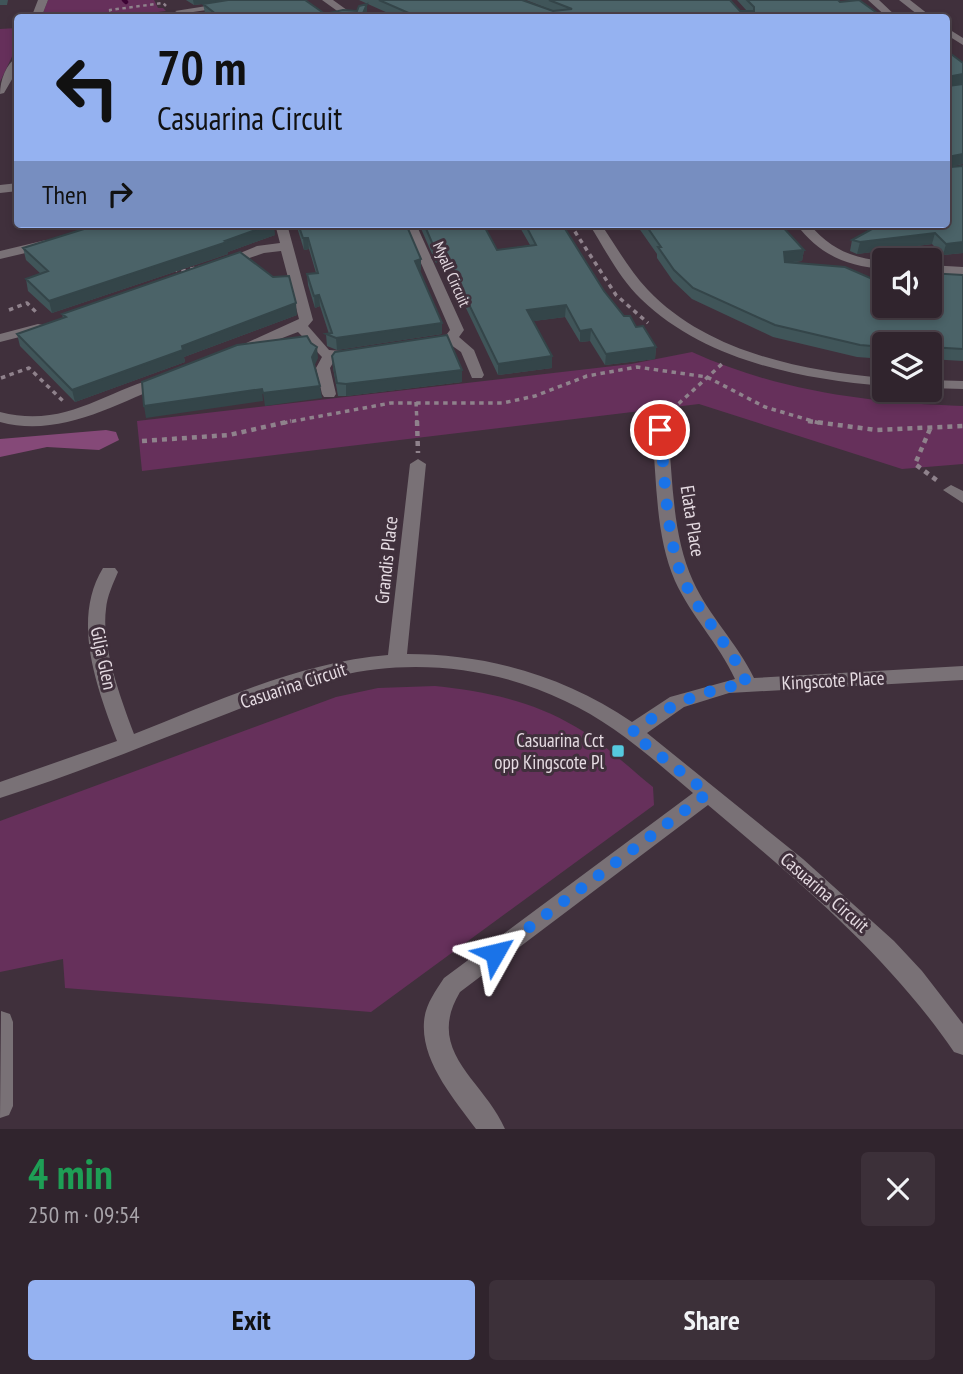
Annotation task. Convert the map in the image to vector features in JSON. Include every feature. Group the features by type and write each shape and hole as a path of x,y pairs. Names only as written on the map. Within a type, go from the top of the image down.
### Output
{"street":[{"path":"189,14 267,0"},
{"path":"327,0 348,14"},
{"path":"873,0 889,14"},
{"path":"904,0 923,14"},
{"path":"168,3 182,14"},
{"path":"0,91 14,66"},
{"path":"223,356 299,326 306,320 307,313 282,228"},
{"name":"Myall Circuit","path":"412,228 457,330 452,339"},
{"path":"598,228 645,295 662,311 699,334 752,356 786,366 872,380"},
{"path":"806,228 826,250 837,257 872,264"},
{"path":"0,255 54,242"},
{"path":"206,267 262,249 287,246"},
{"path":"942,270 963,271"},
{"path":"0,338 48,324"},
{"path":"299,326 312,337 319,351 333,357 367,354"},
{"path":"419,346 452,339 467,350 477,375"},
{"path":"329,394 323,368 333,357"},
{"path":"0,417 20,423 61,419 174,375"},
{"path":"942,384 963,385"},
{"name":"Elata Place","path":"660,430 673,543 681,575 735,658 747,684"},
{"name":"Grandis Place","path":"397,661 418,464"},
{"name":"Gilja Glen","path":"109,572 98,601 97,625 117,715 128,744"},
{"name":"Casuarina Circuit","path":"0,790 301,679 357,665 397,661 470,665 534,679 590,705 631,733 708,793 855,916 908,972 963,1044"},
{"name":"Kingscote Place","path":"631,733 677,702 715,689 747,684 963,673"},
{"path":"492,1129 443,1061 438,1047 436,1018 445,993 708,793"},
{"path":"0,1106 1,1022"}],"path":[{"path":"112,14 110,10 168,3"},
{"path":"172,267 178,272 206,267"},
{"path":"9,310 27,303 48,324"},
{"path":"660,430 676,406 723,363"},
{"path":"142,441 229,435 348,409 416,402 503,403 535,396 587,376 637,367 707,377 772,409 810,422 876,430 963,426"},
{"path":"2,378 29,368 69,407"},
{"path":"416,402 418,464"},
{"path":"930,429 915,464 957,494"}],"shaded area":[{"path":"48,0 154,0 158,8 166,11 158,12 159,14 43,14"},
{"path":"14,28 14,52 0,82 0,29"},
{"path":"692,352 757,376 824,392 872,400 872,402 963,406 963,464 902,469 699,404 142,471 137,421 631,364"},
{"path":"106,430 116,432 119,440 99,450 47,447 0,457 0,439"},
{"path":"435,686 508,699 560,718 596,740 653,787 654,805 371,1012 65,988 63,959 0,972 0,821 336,697 378,688"}],"building":[{"path":"228,0 305,0 325,14 216,14 203,4"},
{"path":"379,0 522,0 553,11 572,9 549,0 730,0 740,11 754,11 754,7 747,0 859,0 878,14 411,14"},
{"path":"367,4 363,14 325,14 343,10 357,11 359,6"},
{"path":"950,53 963,63 963,74 950,76"},
{"path":"963,84 963,154 950,156 950,86"},
{"path":"963,166 963,242 946,244 935,233 860,242 852,240 874,228 950,228 950,167"},
{"path":"87,228 261,228 225,241 227,242 49,301 26,279 48,271 23,248"},
{"path":"299,228 408,228 421,259 415,261 442,323 336,338 326,334 332,333 319,295 314,296 307,274 318,273 308,238 303,238"},
{"path":"426,228 485,228 497,250 536,245 527,228 565,228 604,291 624,316 630,316 636,327 643,326 656,347 606,354 591,329 580,331 566,305 527,310 552,356 498,364 442,249 436,252"},
{"path":"648,228 784,228 804,250 784,252 785,262 845,267 872,279 872,318 942,318 942,274 963,275 963,349 942,348 942,332 872,332 872,346 775,325 693,288 674,270 658,247 661,247"},
{"path":"240,252 273,277 289,276 296,303 182,346 183,350 72,390 17,334 66,317 62,314"},
{"path":"447,335 462,370 337,383 332,356 335,352"},
{"path":"307,336 317,347 312,357 320,386 263,393 262,389 144,406 142,382 237,345"}],"place":[{"name":"Casuarina Cct opp Kingscote Pl","path":"618,751"}],"route":[{"path":"495,953 708,793 631,733 677,702 715,689 747,684 735,658 681,575 673,543 660,430"}]}
